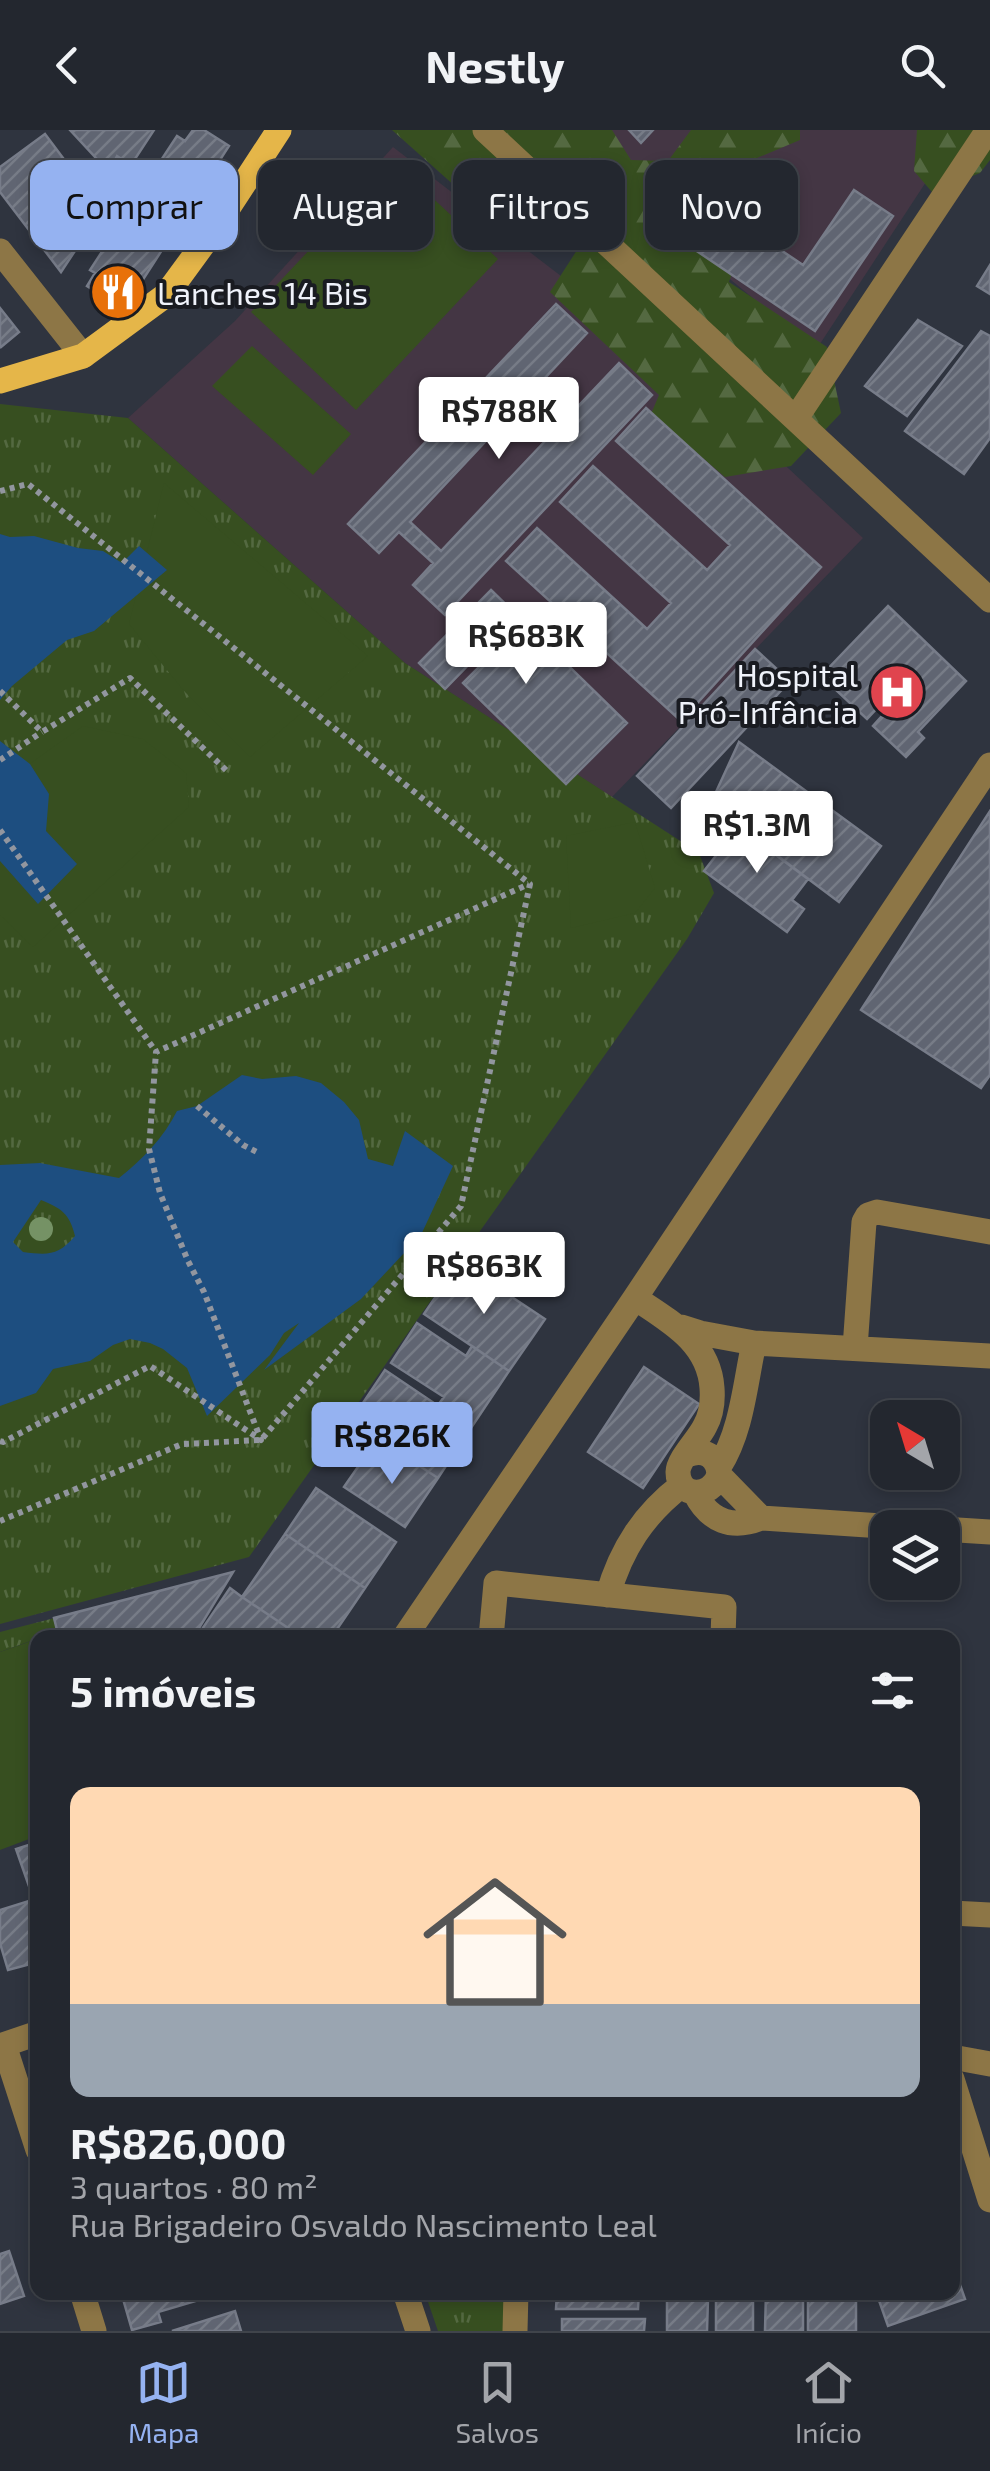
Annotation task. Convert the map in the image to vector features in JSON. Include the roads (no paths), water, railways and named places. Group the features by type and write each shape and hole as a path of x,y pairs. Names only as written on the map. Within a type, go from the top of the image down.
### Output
{"main road":[{"path":"0,381 83,356 166,295 278,130"}],"street":[{"path":"484,130 990,600"},
{"path":"796,418 988,130"},
{"path":"0,251 83,356"},
{"path":"409,1630 990,764"},
{"path":"855,1348 864,1222 868,1215 877,1212 990,1232"},
{"path":"635,1298 689,1336 700,1350 712,1380 706,1425 678,1469 710,1515 735,1524 761,1518 870,1525"},
{"path":"676,1326 700,1334 754,1342 990,1356"},
{"path":"608,1595 619,1562 636,1532 664,1498 689,1489 704,1493 711,1489 732,1445 754,1342"},
{"path":"686,1456 710,1454 719,1472 761,1518"},
{"path":"960,1531 990,1532"},
{"path":"492,1630 496,1584 724,1607 723,1630"},
{"path":"960,1914 990,1916"},
{"path":"30,2036 2,2046 30,2127"},
{"path":"960,2058 990,2064"},
{"path":"960,2104 990,2200"},
{"path":"84,2300 94,2331"},
{"path":"408,2300 418,2331"},
{"path":"515,2331 516,2300"}],"water":[{"path":"0,534 34,536 103,551 122,563 139,546 167,570 94,631 67,640 0,700"},
{"path":"0,741 30,764 49,794 46,831 77,864 38,904 0,861"},
{"path":"242,1075 262,1079 296,1076 321,1083 344,1102 359,1120 368,1159 393,1166 405,1131 453,1166 421,1235 361,1299 264,1370 299,1323 284,1333 270,1355 207,1416 187,1368 163,1349 130,1339 90,1361 53,1369 36,1393 0,1406 0,1165 40,1163 119,1178 152,1148 177,1111 197,1106","holes":["41,1200 67,1217 75,1236 52,1253 23,1252 13,1242"]}],"place":[{"name":"Lanches 14 Bis","path":"118,292"},
{"name":"Hospital Pró-Infância","path":"897,692"}]}
